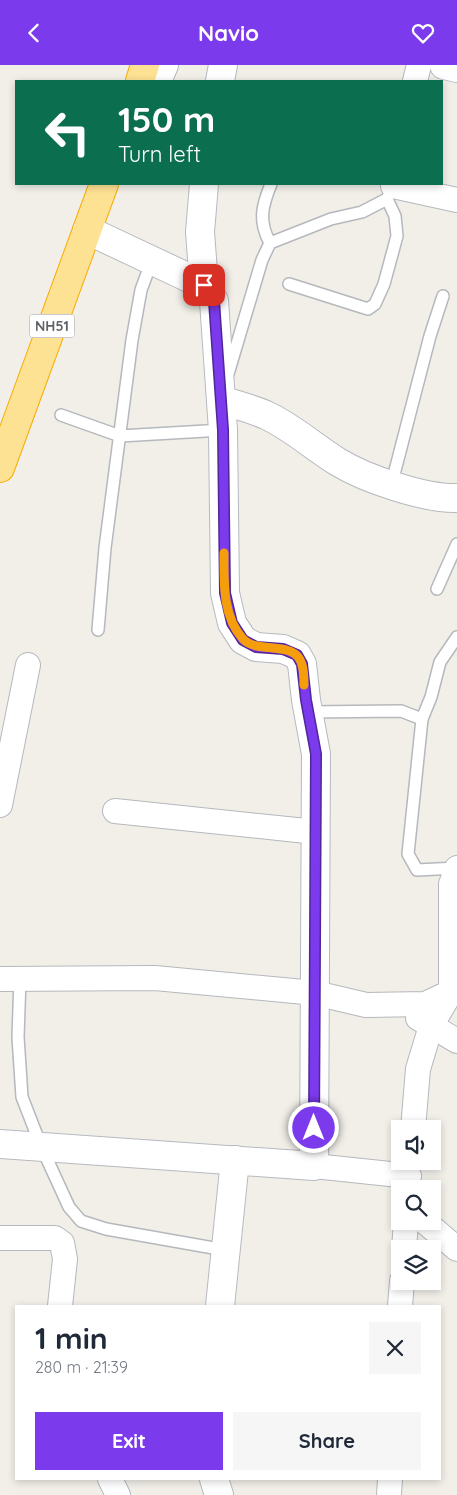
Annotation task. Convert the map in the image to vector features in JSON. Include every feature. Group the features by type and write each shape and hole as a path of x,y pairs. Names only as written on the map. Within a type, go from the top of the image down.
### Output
{"highway":[{"path":"140,80 145,65"},
{"name":"NH51","path":"0,468 104,185"}],"street":[{"path":"126,80 132,65"},
{"path":"157,80 164,65"},
{"path":"220,80 223,65"},
{"path":"415,80 419,65"},
{"path":"444,65 457,69"},
{"path":"87,230 94,185"},
{"path":"87,230 109,197 115,185"},
{"path":"204,185 200,232 204,285 214,301 223,430 225,593 232,623 243,640 256,647 283,649 297,655 302,664 316,754 314,1166"},
{"path":"391,190 457,200"},
{"path":"87,230 204,285"},
{"path":"221,400 267,415 306,438 339,463 391,486 443,498 457,498"},
{"path":"0,805 28,665"},
{"path":"115,811 316,832"},
{"path":"414,1120 418,1069 431,1026 454,990 451,884 457,868"},
{"path":"10,979 156,978 315,993 366,1005 426,1004 454,990"},
{"path":"396,1005 457,1041"},
{"path":"0,1144 235,1160 409,1175"},
{"path":"220,1305 235,1160"},
{"path":"435,1230 457,1249"},
{"path":"0,1237 55,1238 62,1243 65,1259 60,1305"},
{"path":"400,1305 401,1290"},
{"path":"110,1480 118,1495"},
{"path":"214,1480 219,1495"},
{"path":"389,1495 390,1480"}],"lane":[{"path":"270,243 262,229 264,202 272,185"},
{"path":"221,400 259,268 270,243 331,219 362,212 391,190 397,236 384,284 375,305 368,309 289,284"},
{"path":"98,630 105,548 141,290 152,260"},
{"path":"391,486 430,336 443,296"},
{"path":"60,415 120,437 223,430"},
{"path":"437,589 457,544"},
{"path":"457,637 440,662 431,697 422,719 408,855 417,870 457,868"},
{"path":"308,712 401,711 422,719"},
{"path":"10,979 18,1037 22,1097 41,1146 69,1207 81,1221 106,1229 225,1250"}],"slow traffic":[{"path":"224,553 225,593 232,623 243,640 256,647 283,649 297,655 302,664 304,685"}],"route":[{"path":"204,285 214,301 223,430 225,593 232,623 243,640 256,647 283,649 297,655 302,664 306,700 316,754 314,1128"}]}
